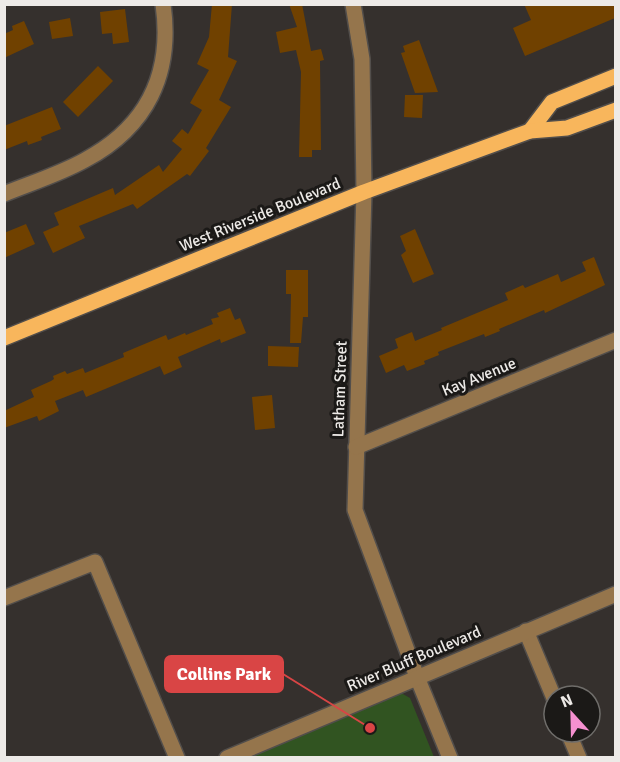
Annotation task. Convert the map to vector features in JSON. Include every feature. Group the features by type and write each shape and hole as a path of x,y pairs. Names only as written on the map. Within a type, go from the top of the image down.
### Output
{"main road":[{"path":"530,131 552,102 615,76"},
{"name":"West Riverside Boulevard","path":"4,338 364,192 530,131 567,128 615,110"}],"street":[{"path":"4,194 84,161 110,145 130,127 147,104 158,81 165,55 164,4"},
{"name":"Latham Street","path":"353,4 362,59 364,192 354,510 417,678 450,758"},
{"name":"Kay Avenue","path":"356,447 615,340"},
{"path":"4,598 95,562 177,758"},
{"name":"River Bluff Boulevard","path":"227,758 615,594"},
{"path":"526,632 548,684"},
{"path":"573,744 579,758"}],"green space":[{"path":"401,693 410,698 434,757 245,758"}],"building":[{"path":"212,4 232,4 228,57 237,61 219,100 231,107 206,148 209,151 190,176 187,174 137,209 133,204 79,226 85,238 53,253 43,232 59,225 54,213 113,188 115,195 159,165 163,172 182,149 172,141 182,129 188,134 202,110 190,103 209,70 197,64 209,37"},
{"path":"289,4 302,4 311,51 321,49 324,60 320,61 321,150 312,150 312,157 299,157 301,72 296,50 280,53 276,32 297,27"},
{"path":"524,4 615,4 615,18 525,56 513,28 531,20"},
{"path":"125,9 129,42 113,44 112,33 102,34 100,12"},
{"path":"70,18 73,36 52,39 49,22"},
{"path":"24,21 34,44 4,58 4,34 13,30 12,26"},
{"path":"419,40 438,92 415,93 401,53 405,52 403,46"},
{"path":"98,66 113,81 78,117 63,102"},
{"path":"405,95 423,95 422,118 404,117"},
{"path":"52,107 61,129 41,137 42,140 28,145 27,141 4,150 4,126"},
{"path":"26,224 35,244 4,258 4,233"},
{"path":"415,229 434,274 413,283 401,255 406,251 400,236"},
{"path":"594,257 605,285 545,313 544,310 485,337 484,334 438,352 439,355 424,361 425,364 407,371 404,365 386,373 379,356 398,348 395,339 412,332 415,341 442,330 441,328 508,300 505,293 523,285 525,288 558,274 561,282 586,271 582,262"},
{"path":"286,270 308,270 308,317 303,317 301,343 290,343 291,294 286,294"},
{"path":"230,308 235,320 240,318 246,333 221,343 220,339 178,357 182,367 164,375 160,366 86,397 83,390 55,401 59,411 39,421 37,416 4,428 4,411 34,397 31,390 51,381 54,379 53,376 83,368 85,373 124,357 123,353 166,335 168,340 185,333 186,335 213,324 211,319 219,317 217,313"},
{"path":"268,346 299,347 298,367 268,366"},
{"path":"272,395 275,428 255,430 252,397"}],"place":[{"name":"Collins Park","path":"370,728"}]}
